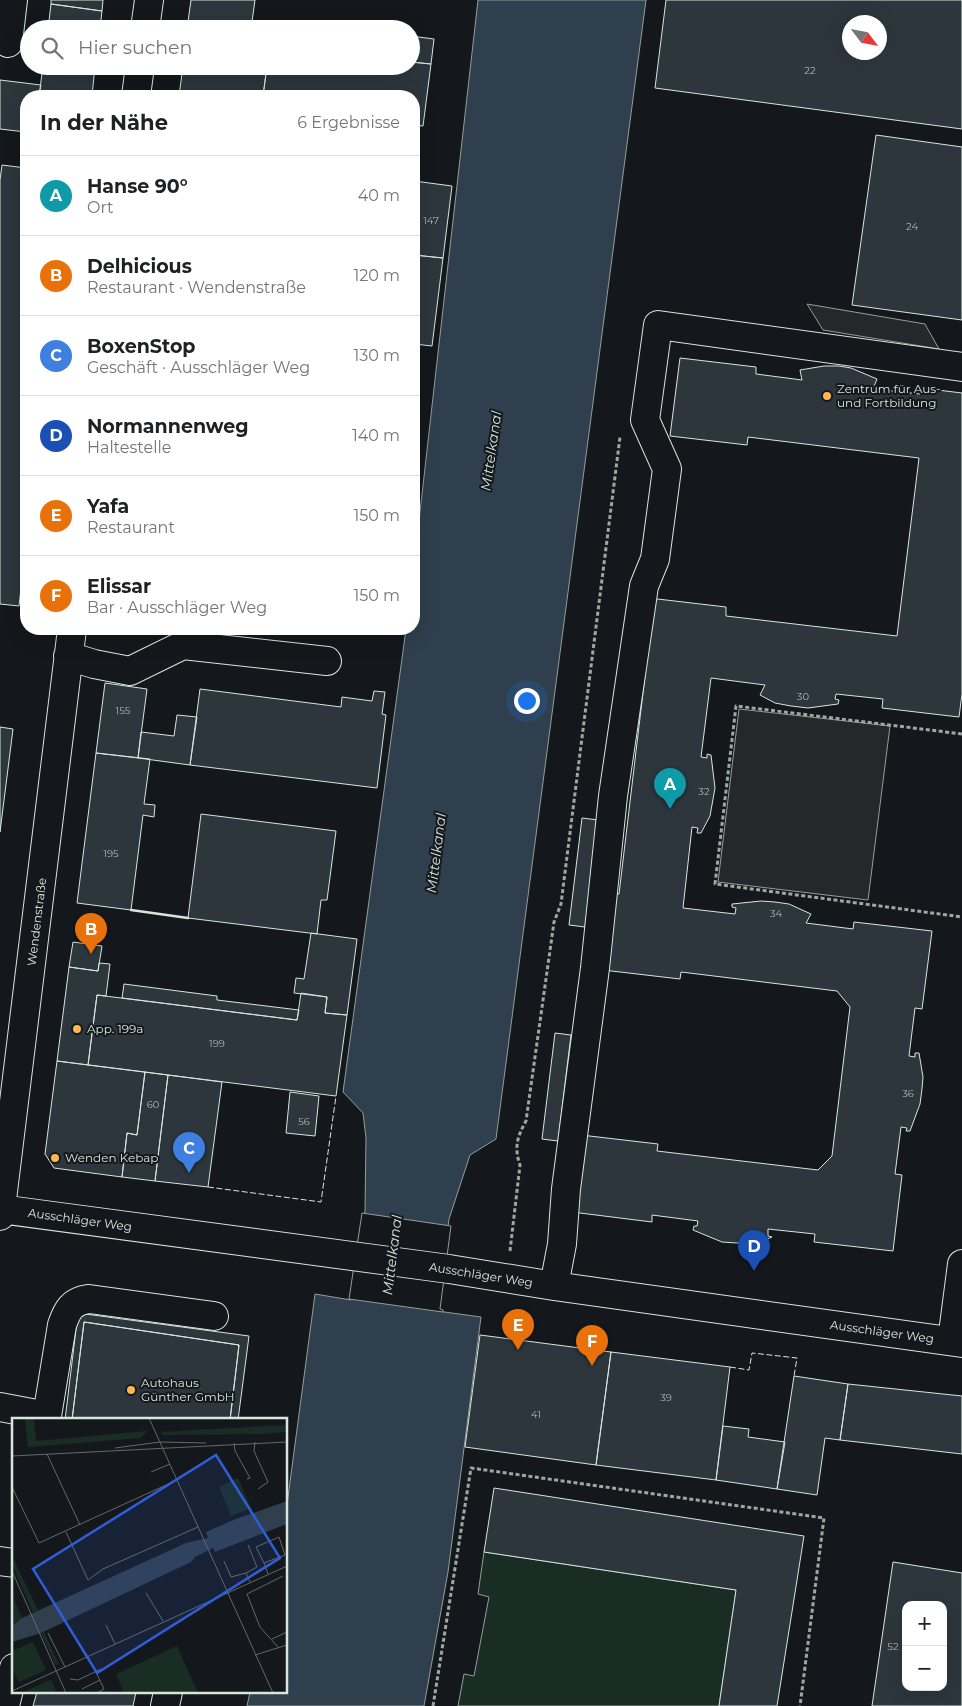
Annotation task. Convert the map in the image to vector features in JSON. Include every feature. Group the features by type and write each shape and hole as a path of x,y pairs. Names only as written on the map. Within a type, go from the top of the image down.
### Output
{"street":[{"path":"8,43 13,0"},
{"path":"146,20 149,0"},
{"path":"137,90 139,75"},
{"path":"554,1286 562,1244 566,1189 595,968 613,796 644,586 655,558 667,469 646,420 658,325 962,367"},
{"name":"Wendenstraße","path":"0,1212 71,635"},
{"path":"68,656 94,664 130,671 183,645 327,661"},
{"name":"Ausschläger Weg","path":"0,1212 449,1269 554,1286 957,1342"},
{"path":"957,1342 962,1264"},
{"path":"0,1407 46,1418 62,1325 67,1311 78,1300 88,1299 214,1316"},
{"path":"5,1706 12,1676"}],"path":[{"path":"514,1225 520,1165 516,1153 518,1135 526,1121 554,922 561,904 621,432"},
{"path":"962,734 736,706 715,884 962,917"},
{"path":"433,1706 471,1468 824,1518 800,1706"}],"green space":[{"path":"484,1552 736,1590 719,1706 458,1706 464,1674 474,1676 489,1597 478,1594"}],"shaded area":[{"path":"807,304 925,324 939,349 823,330"},
{"path":"739,709 890,726 868,900 718,882"}],"water":[{"name":"Mittelkanal","path":"478,0 646,0 496,1139 470,1155 449,1219 437,1311 481,1317 448,1572 424,1706 247,1706 250,1694 288,1694 288,1497 315,1294 351,1300 365,1211 366,1138 363,1113 343,1092 405,635 420,635 420,512"}],"pier":[{"path":"362,1213 451,1226 440,1309 443,1312 349,1299"}],"building":[{"path":"51,0 103,0 102,11 51,4"},
{"path":"191,0 255,0 252,20 188,20"},
{"path":"666,0 962,0 962,129 655,88"},
{"path":"51,4 102,11 101,20 49,20"},
{"path":"420,37 434,39 431,64 420,63"},
{"path":"420,63 431,64 423,126 420,126 420,90 264,90 266,75 420,75"},
{"path":"42,75 94,75 93,90 40,90"},
{"path":"182,75 266,75 264,90 180,90"},
{"path":"0,80 41,85 40,90 20,90 20,131 0,129"},
{"path":"876,135 962,147 962,320 852,305"},
{"path":"2,165 20,167 19,606 0,604 0,180"},
{"path":"420,182 452,186 443,258 420,256"},
{"path":"420,256 443,258 432,346 420,345"},
{"path":"680,358 756,367 756,374 802,380 800,370 824,366 839,366 851,368 877,379 873,389 920,394 921,388 962,393 962,694 959,717 882,708 883,699 836,694 835,699 839,700 838,704 808,708 791,706 775,703 760,695 765,685 711,678 701,757 707,758 707,754 711,755 715,788 710,816 701,833 697,833 698,828 692,827 683,908 735,914 736,908 732,907 732,904 761,901 775,902 789,904 811,914 806,923 853,929 854,922 932,931 922,1009 915,1008 909,1056 915,1057 915,1053 919,1053 923,1077 922,1089 920,1104 910,1131 906,1131 907,1128 901,1127 895,1174 902,1175 893,1251 814,1242 815,1234 768,1229 768,1236 772,1237 765,1240 737,1243 722,1242 693,1230 694,1226 697,1226 698,1221 652,1215 652,1222 572,1212 581,1135 658,1144 657,1151 818,1170 832,1156 850,1007 837,991 681,972 680,979 603,970 612,893 619,894 645,676 640,675 649,598 726,607 726,616 897,636 919,458 748,437 747,445 670,436"},
{"path":"105,683 147,689 138,758 96,753"},
{"path":"200,689 341,707 342,697 372,701 374,691 385,692 382,714 386,715 377,788 190,765"},
{"path":"177,715 197,717 190,765 138,758 141,732 174,736"},
{"path":"0,727 13,729 0,832"},
{"path":"96,753 150,759 144,804 155,805 154,817 143,815 131,910 77,903"},
{"path":"201,814 336,831 327,900 321,900 317,934 188,918"},
{"path":"582,818 598,820 585,927 569,925"},
{"path":"311,933 357,939 347,1015 325,1013 327,997 294,993 296,978 304,979"},
{"path":"73,942 102,946 98,971 69,967"},
{"name":"App. 199a","path":"99,963 110,964 106,996 97,995 88,1065 57,1061 69,967 98,971"},
{"path":"124,984 217,996 217,1000 299,1010 297,1020 122,998"},
{"path":"301,993 327,997 325,1013 347,1015 336,1096 88,1065 97,995 297,1020"},
{"path":"555,1033 571,1035 558,1141 542,1139"},
{"path":"57,1061 145,1072 137,1135 127,1133 122,1177 54,1168 45,1154"},
{"path":"145,1072 168,1075 155,1181 122,1177 127,1133 137,1135"},
{"path":"168,1075 222,1082 208,1187 155,1181"},
{"path":"290,1092 319,1096 315,1136 286,1133"},
{"path":"78,1313 249,1336 238,1418 230,1418 239,1345 84,1322 72,1418 65,1418"},
{"path":"84,1322 239,1345 230,1418 72,1418"},
{"path":"480,1335 611,1352 596,1465 465,1447"},
{"path":"611,1352 730,1367 716,1480 596,1465"},
{"path":"794,1376 848,1384 840,1440 825,1438 817,1495 777,1489"},
{"path":"848,1384 962,1396 962,1454 840,1440"},
{"path":"723,1426 749,1429 748,1437 785,1442 777,1489 716,1480"},
{"path":"494,1488 804,1536 777,1706 719,1706 736,1590 484,1552"},
{"path":"893,1562 962,1573 962,1706 872,1706"},
{"path":"36,1694 136,1694 133,1706 33,1706"}],"fence":[{"path":"208,1187 321,1202 336,1096"},
{"path":"730,1367 749,1370 752,1353 797,1358 794,1376"}],"wall":[{"path":"131,910 188,918"}],"place":[{"name":"Zentrum für Aus- und Fortbildung","path":"827,396"},
{"name":"Hanse 90°","path":"670,809"},
{"name":"Delhicious","path":"91,954"},
{"name":"App. 199a","path":"77,1029"},
{"name":"Wenden Kebap","path":"55,1158"},
{"name":"BoxenStop","path":"189,1173"},
{"name":"Normannenweg","path":"754,1271"},
{"name":"Yafa","path":"518,1350"},
{"name":"Elissar","path":"592,1366"},
{"name":"Autohaus Günther GmbH","path":"131,1390"}]}
